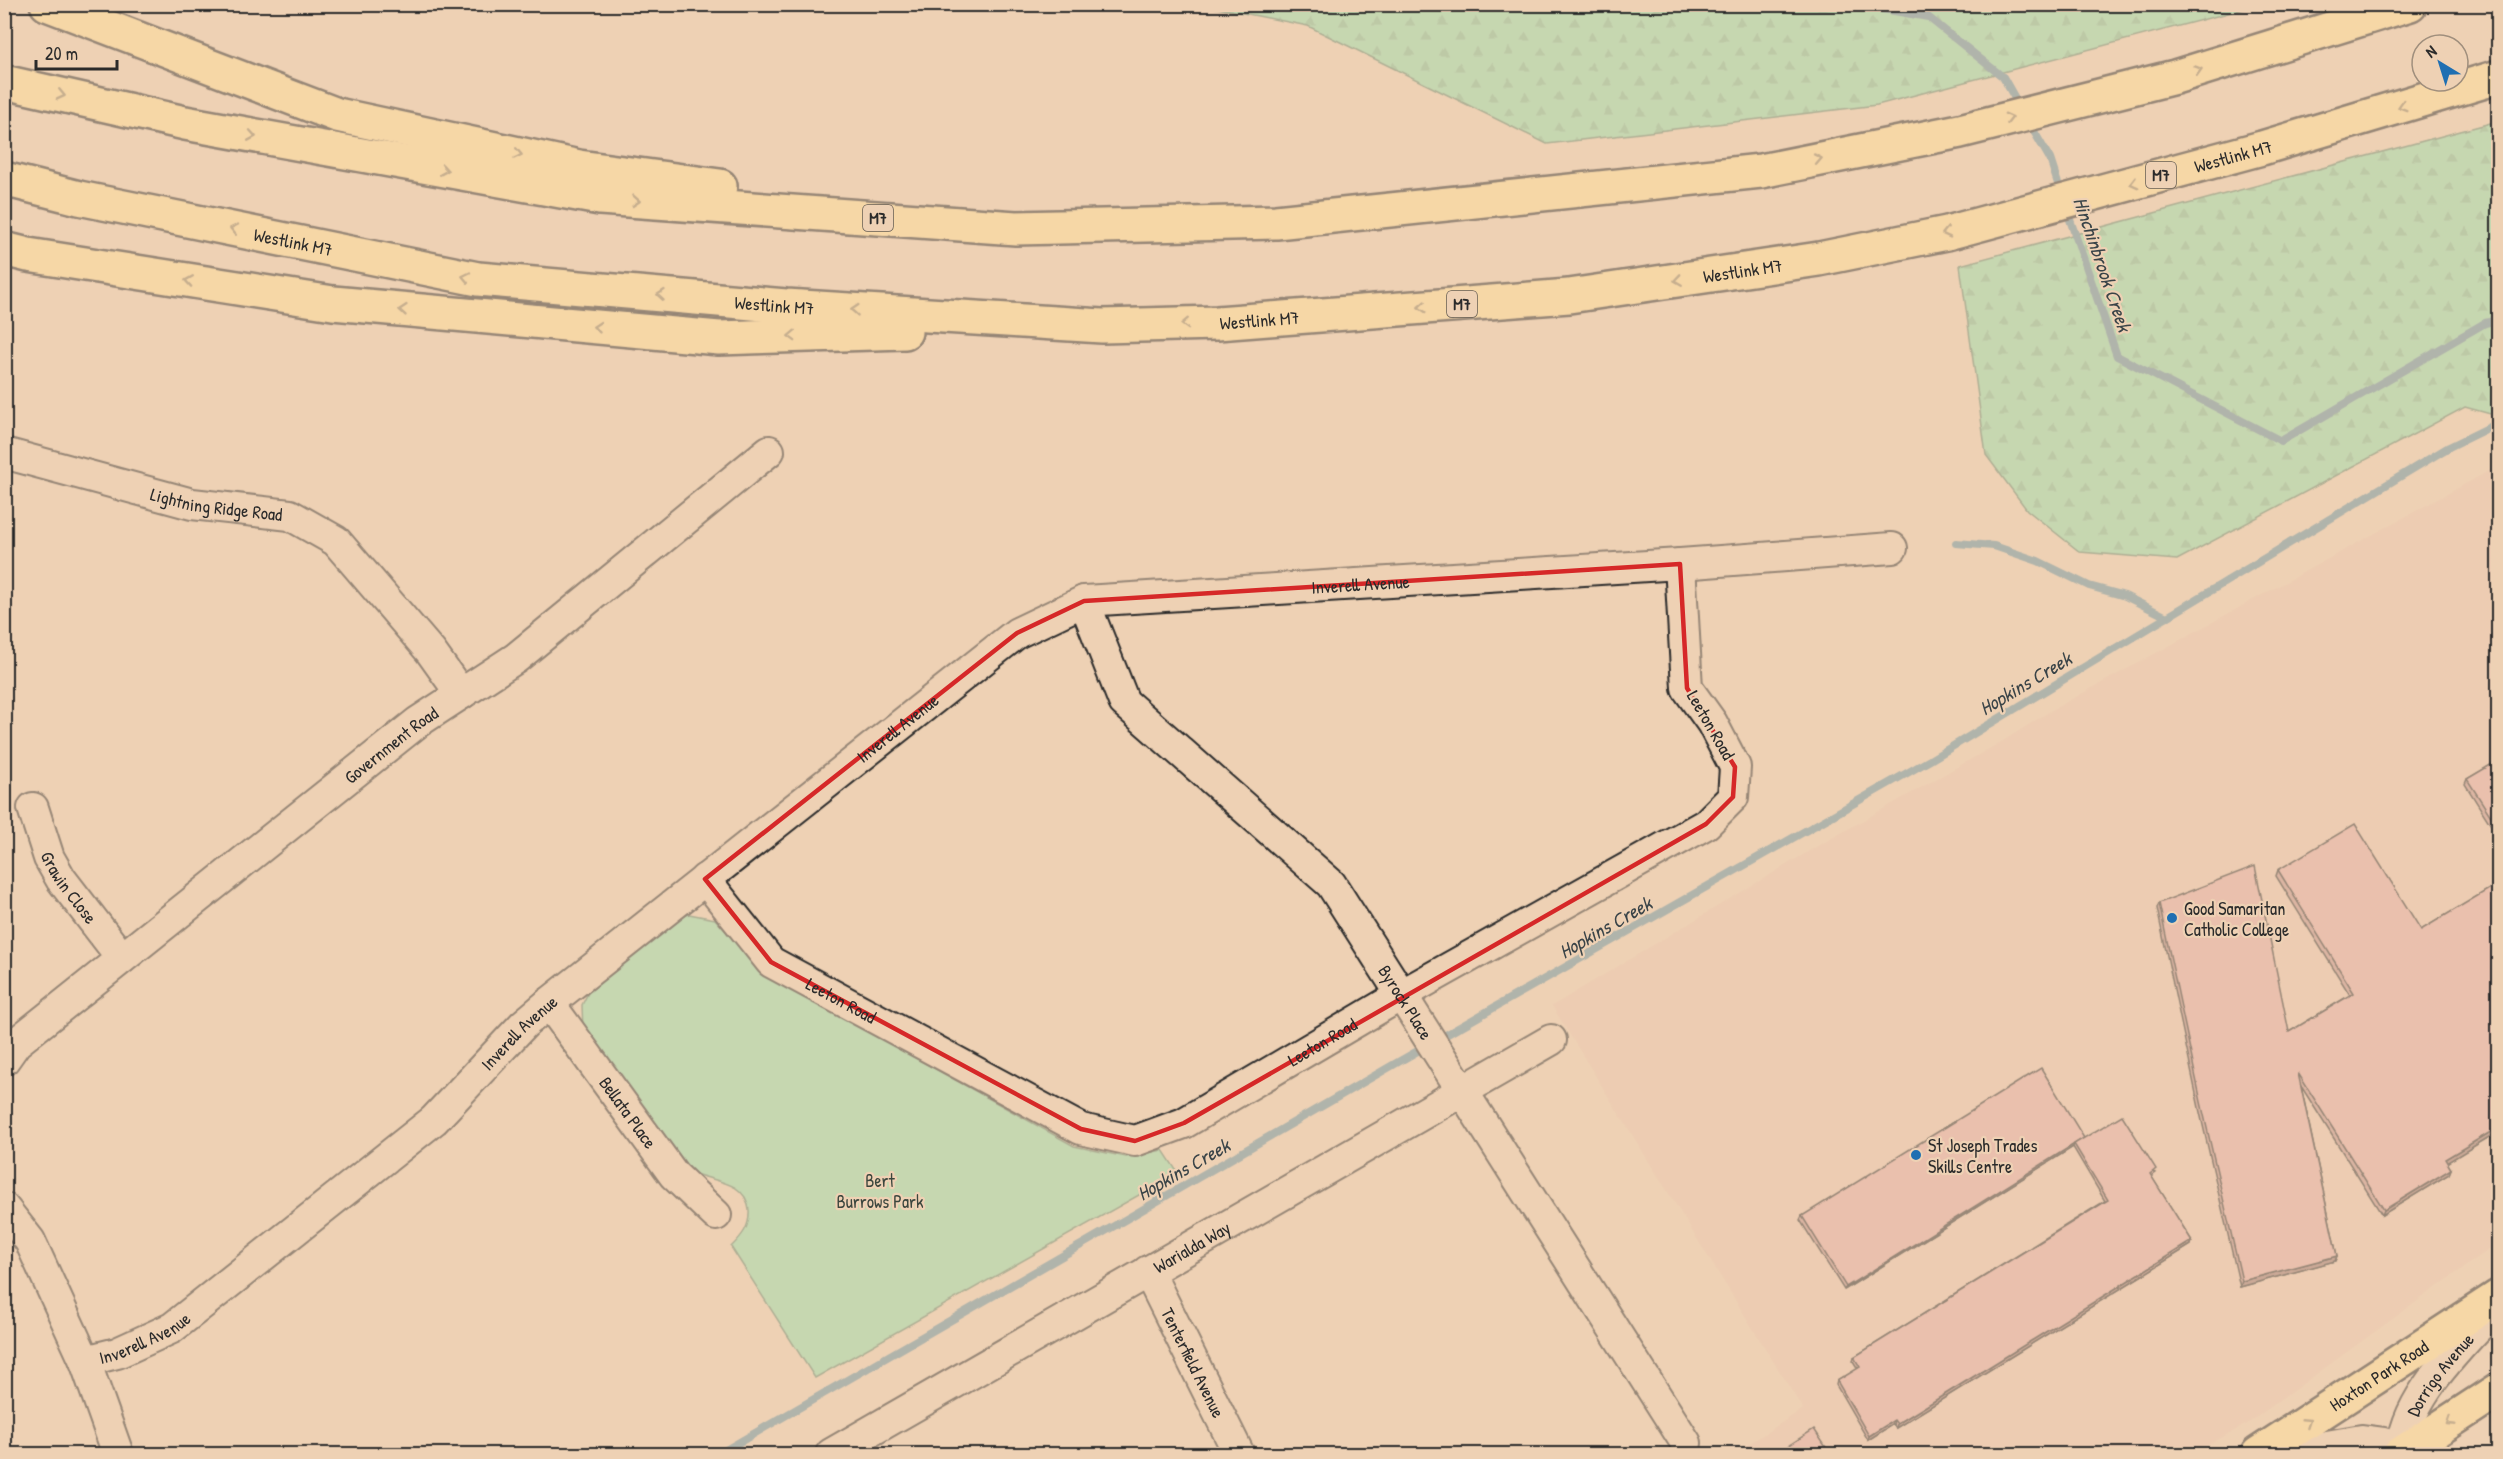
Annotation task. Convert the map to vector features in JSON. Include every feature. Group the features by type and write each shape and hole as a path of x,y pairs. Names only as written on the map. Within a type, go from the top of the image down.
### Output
{"main road":[{"name":"M7","path":"47,4 337,116 579,167 1016,228"},
{"name":"M7","path":"4,82 184,123 600,198 1016,228 1276,222 1761,171 1960,130 2175,76 2410,4"},
{"name":"Westlink M7","path":"4,179 79,198 478,279 786,306 1102,326 1217,323 1569,296 1819,259 1970,227 2262,148 2499,77"},
{"path":"4,249 28,255 333,303 719,338 1102,326"},
{"name":"Hoxton Park Road","path":"2258,1455 2499,1297"},
{"path":"2401,1454 2499,1390"}],"street":[{"name":"Government Road","path":"8,1050 418,723 516,658 769,452"},
{"name":"Lightning Ridge Road","path":"4,453 192,504 290,515 336,541 431,652 461,694"},
{"name":"Inverell Avenue","path":"85,1361 117,1353 172,1328 434,1120 524,1024 705,879 1017,633 1084,601 1680,564 1892,548"},
{"name":"Leeton Road","path":"705,879 771,962 1081,1130 1135,1141 1184,1123 1401,995 1706,824 1733,796 1735,767 1712,723 1688,688 1680,564"},
{"name":"Byrock Place","path":"1084,601 1124,702 1331,884 1686,1443"},
{"name":"Grawin Close","path":"33,808 49,858 61,879 122,958"},
{"name":"Bellata Place","path":"549,1004 674,1176 716,1215"},
{"name":"Warialda Way","path":"831,1455 864,1447 1148,1271 1551,1040"},
{"path":"4,1208 30,1241 85,1361 118,1455"},
{"name":"Tenterfield Avenue","path":"1148,1271 1239,1455"},
{"name":"Dorrigo Avenue","path":"2401,1454 2405,1428 2416,1404 2449,1361 2499,1305"},
{"path":"2280,1455 2362,1440 2385,1443 2401,1454"}],"highlighted area":[{"path":"1680,564 1687,688 1735,767 1733,797 1706,824 1184,1123 1135,1141 1081,1129 771,962 705,879 1017,633 1084,601"}],"shaded area":[{"path":"2498,466 2498,1243 2247,1424 2191,1454 1733,1454 1803,1409 1552,1006 1811,850 2003,741 2052,710"}],"green space":[{"path":"2259,4 1877,105 1547,144 1308,26 1203,5"},
{"path":"2498,121 2498,416 2465,407 2177,560 2080,552 2027,510 1986,455 1960,265"},
{"name":"Bert Burrows Park","path":"689,914 715,919 756,965 770,977 1074,1146 1126,1157 1163,1150 1178,1173 815,1378 731,1247 742,1235 749,1216 746,1200 741,1192 724,1182 686,1170 583,1031 582,1005 588,993 679,918"}],"building":[{"path":"2499,760 2499,829 2467,779"},
{"path":"2355,824 2421,930 2499,883 2499,1127 2445,1159 2451,1169 2384,1210 2298,1073 2337,1256 2242,1281 2159,903 2255,866 2289,1032 2354,993 2278,870"},
{"path":"2041,1068 2084,1138 1846,1287 1802,1216"},
{"path":"2122,1115 2156,1169 2150,1174 2192,1241 1897,1424 1894,1420 1869,1436 1837,1381 1860,1367 1854,1357 2108,1200 2074,1144"},
{"path":"1814,1429 1831,1455 1774,1455"}],"waterway":[{"path":"900,4 926,10 977,4"},
{"name":"Hinchinbrook Creek","path":"1855,4 1928,17 2003,77 2021,109"},
{"name":"Hinchinbrook Creek","path":"2028,121 2050,159 2062,196"},
{"name":"Hinchinbrook Creek","path":"2066,208 2117,356 2281,441 2485,323 2498,320"},
{"name":"Hopkins Creek","path":"719,1454 1400,1061 1930,760 2449,447 2494,425 2498,417"},
{"path":"1956,543 1994,546 2038,561 2089,586 2125,596 2167,617"}],"place":[{"name":"Good Samaritan Catholic College","path":"2172,918"},
{"name":"St Joseph Trades Skills Centre","path":"1916,1155"}]}
